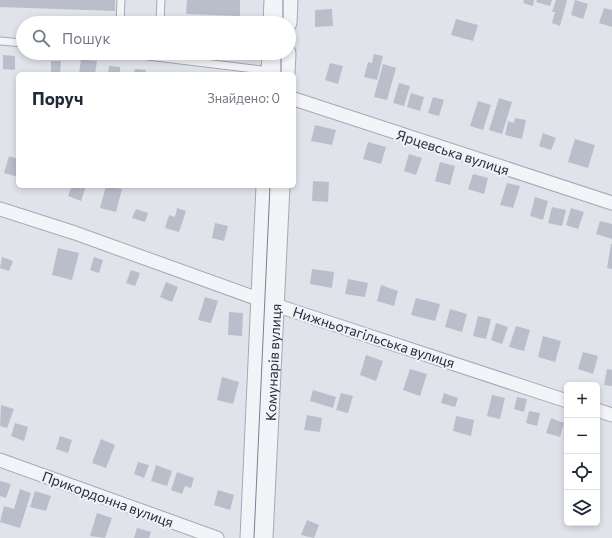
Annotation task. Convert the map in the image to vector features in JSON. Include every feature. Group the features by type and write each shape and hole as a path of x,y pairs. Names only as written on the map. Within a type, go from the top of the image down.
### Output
{"street":[{"path":"272,16 273,0"},
{"path":"288,16 289,0"},
{"path":"273,60 278,72"},
{"path":"278,72 284,60"},
{"name":"Ярцевська вулиця","path":"296,100 612,203"},
{"name":"Комунарів вулиця","path":"264,538 268,302 265,188"},
{"name":"Комунарів вулиця","path":"249,538 268,302 281,188"},
{"name":"Нижньотагільська вулиця","path":"0,209 75,233 268,302 564,399"},
{"path":"600,411 612,415"},
{"name":"Прикордонна вулиця","path":"0,460 217,538"}],"lane":[{"path":"120,16 121,0"},
{"path":"160,16 161,0"},
{"path":"0,41 16,42"},
{"path":"192,60 271,72"}],"building":[{"path":"0,0 115,0 115,11 0,7"},
{"path":"187,0 240,0 240,16 186,14"},
{"path":"524,0 534,0 533,6 523,3"},
{"path":"537,0 552,0 550,6 536,2"},
{"path":"556,0 567,0 560,26 552,23 555,12 552,12"},
{"path":"575,0 588,4 583,19 571,15"},
{"path":"604,8 612,10 612,27 599,23"},
{"path":"332,9 333,26 315,27 315,10"},
{"path":"456,19 478,25 473,41 451,35"},
{"path":"374,54 383,56 377,80 364,77 368,62 372,63"},
{"path":"3,55 15,56 15,70 3,69"},
{"path":"81,60 97,61 95,72 79,72"},
{"path":"51,61 61,61 60,72 51,72"},
{"path":"330,63 343,66 338,84 325,80"},
{"path":"383,64 396,68 387,100 374,97"},
{"path":"109,66 120,67 120,72 108,72"},
{"path":"135,69 146,70 146,72 134,72"},
{"path":"399,83 410,86 404,106 393,103"},
{"path":"411,93 424,97 420,111 407,107"},
{"path":"433,97 444,100 439,116 428,113"},
{"path":"499,98 512,102 502,134 489,130"},
{"path":"478,101 491,105 483,130 470,126"},
{"path":"515,118 526,120 522,139 505,135 508,121 514,123"},
{"path":"315,125 336,130 332,145 311,141"},
{"path":"543,133 556,138 551,150 539,146"},
{"path":"575,139 595,145 588,168 568,162"},
{"path":"368,142 386,147 381,164 363,159"},
{"path":"409,154 422,158 416,175 404,171"},
{"path":"9,156 16,158 16,176 4,173"},
{"path":"440,162 455,166 450,185 435,181"},
{"path":"473,174 488,178 484,194 468,189"},
{"path":"313,181 329,182 328,202 312,201"},
{"path":"507,183 520,186 513,208 500,205"},
{"path":"71,188 85,188 81,201 68,196"},
{"path":"105,188 122,189 116,212 100,208"},
{"path":"535,197 548,201 543,220 530,216"},
{"path":"552,207 566,210 562,226 548,223"},
{"path":"177,208 186,211 179,232 165,228 169,215 175,217"},
{"path":"571,208 584,212 578,229 566,225"},
{"path":"136,209 148,213 145,222 132,218"},
{"path":"600,221 612,224 612,239 596,234"},
{"path":"215,223 228,226 224,241 212,238"},
{"path":"612,244 612,269 607,268"},
{"path":"58,248 79,253 72,280 52,275"},
{"path":"2,257 13,261 9,271 0,268"},
{"path":"94,257 103,260 99,273 90,270"},
{"path":"312,269 334,272 332,288 310,284"},
{"path":"131,270 140,273 135,286 126,283"},
{"path":"348,279 368,283 365,297 345,294"},
{"path":"166,282 178,287 172,302 160,297"},
{"path":"381,285 398,291 394,306 377,301"},
{"path":"205,297 218,301 211,323 198,320"},
{"path":"416,298 440,304 435,321 411,315"},
{"path":"450,309 467,314 462,332 445,327"},
{"path":"229,312 243,313 242,336 228,335"},
{"path":"478,316 491,319 486,339 473,336"},
{"path":"496,323 508,327 502,344 491,340"},
{"path":"516,326 530,330 524,351 509,347"},
{"path":"543,336 561,341 555,362 538,357"},
{"path":"583,352 598,356 593,374 578,369"},
{"path":"366,355 383,361 376,381 360,375"},
{"path":"410,369 427,374 420,396 403,390"},
{"path":"607,369 612,370 612,386 604,385"},
{"path":"222,377 239,382 233,404 217,400"},
{"path":"313,390 336,397 333,408 310,401"},
{"path":"341,393 353,396 348,413 336,410"},
{"path":"444,393 458,398 455,407 441,403"},
{"path":"492,395 505,398 500,419 487,416"},
{"path":"517,397 527,399 524,412 514,409"},
{"path":"1,405 14,409 7,428 0,426"},
{"path":"529,411 540,413 537,426 526,423"},
{"path":"307,415 322,418 320,432 304,430"},
{"path":"456,416 474,420 471,436 453,431"},
{"path":"551,418 564,423 560,437 546,433"},
{"path":"15,423 28,427 24,441 11,436"},
{"path":"60,436 72,440 68,453 56,449"},
{"path":"101,439 115,445 106,468 92,463"},
{"path":"138,462 149,465 144,478 134,474"},
{"path":"156,465 172,471 167,486 151,481"},
{"path":"177,472 194,478 191,488 185,486 182,494 171,490"},
{"path":"0,481 11,484 6,498 0,496"},
{"path":"20,489 31,493 20,528 0,522 4,506 14,509"},
{"path":"218,490 234,495 230,510 214,505"},
{"path":"35,491 51,496 46,511 30,507"},
{"path":"97,513 112,518 105,538 90,536"},
{"path":"307,520 319,525 314,538 301,535"},
{"path":"137,528 151,532 149,538 134,538"}],"tram line":[{"path":"283,0 283,16"},
{"path":"281,60 281,72"},
{"path":"254,538 270,188"}]}
